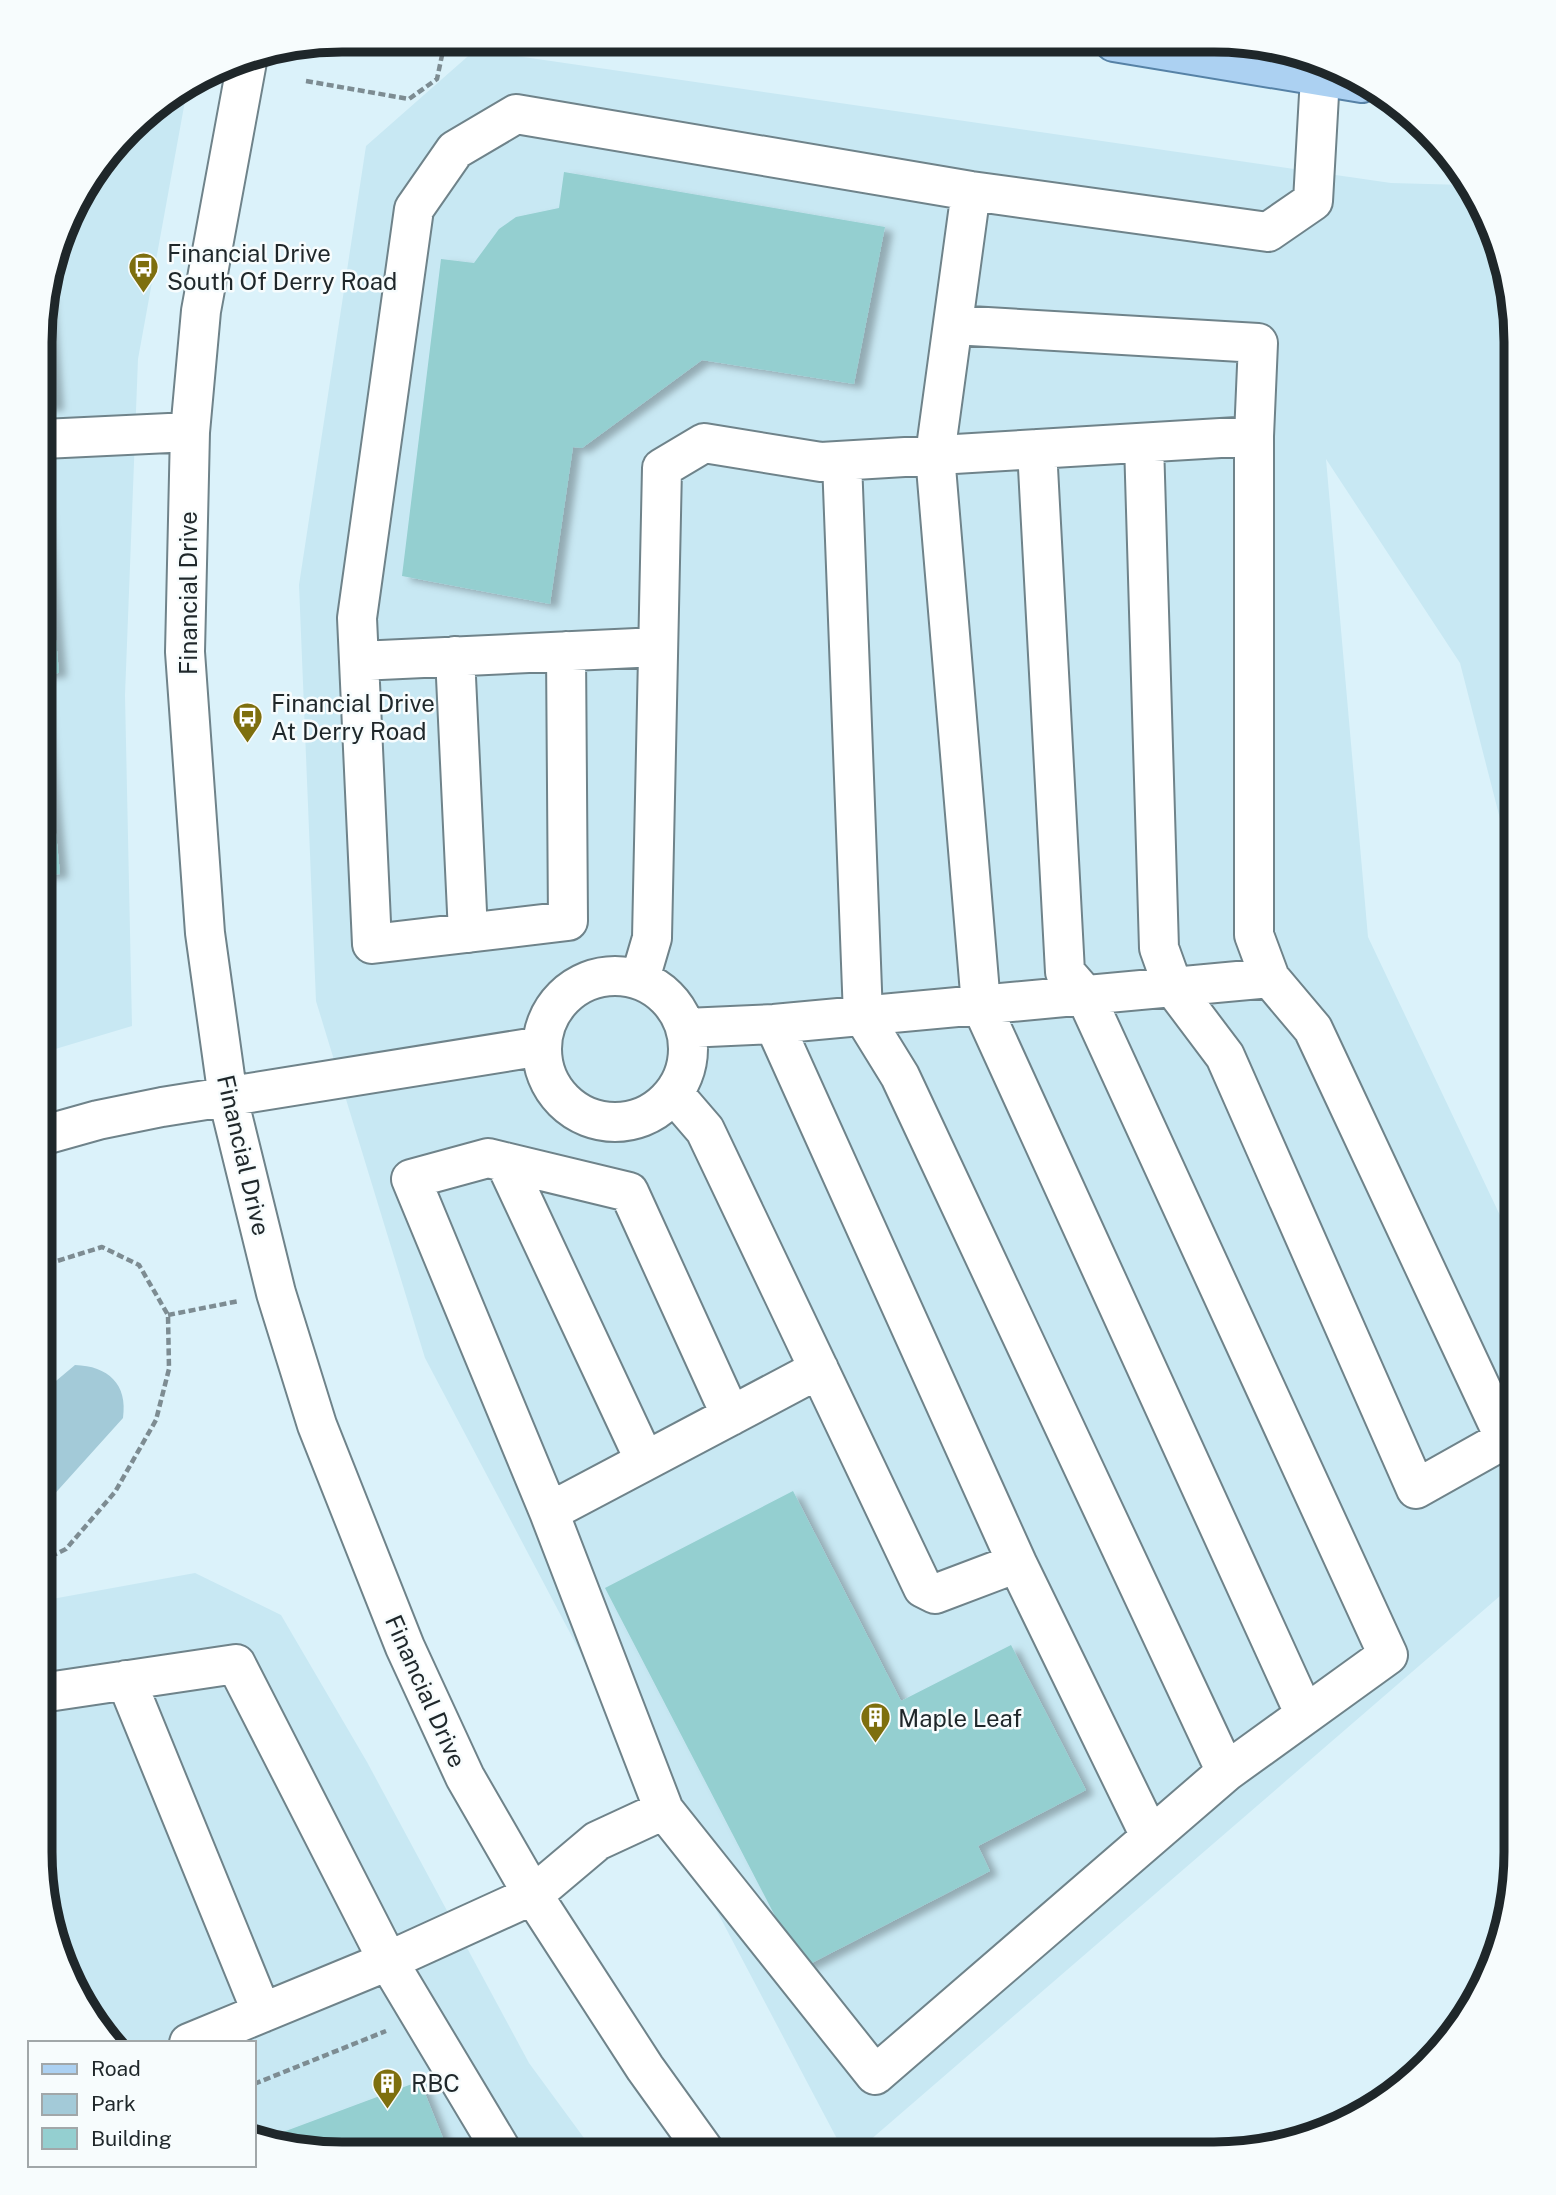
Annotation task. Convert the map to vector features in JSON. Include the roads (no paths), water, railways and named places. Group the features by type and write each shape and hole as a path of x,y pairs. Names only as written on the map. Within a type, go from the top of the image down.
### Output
{"main road":[{"path":"1169,52 1334,79"}],"street":[{"name":"Financial Drive","path":"246,69 201,311 190,432 185,652 205,933 228,1098 276,1293 317,1425 405,1647 465,1777 533,1895 645,2068 698,2142"},
{"path":"566,651 568,921 372,944 357,618 414,209 455,150 516,114 971,191 1268,232 1313,201 1320,77"},
{"path":"971,191 935,455 981,1005 1305,1715"},
{"path":"953,326 1258,343 1254,436 1254,936 1270,978 1313,1029 1504,1438"},
{"path":"52,439 190,432"},
{"path":"640,979 652,938 662,468 704,443 821,462 1254,436"},
{"path":"1144,443 1159,948 1173,987 1225,1056 1416,1489 1504,1441"},
{"path":"731,1416 629,1192 488,1158 411,1179 549,1512 664,1810 875,2075 1226,1772 1388,1655 1085,995 1065,972 1037,449"},
{"path":"842,461 863,1016 900,1076 1226,1772"},
{"path":"359,661 658,647"},
{"path":"455,656 468,933"},
{"path":"617,975 640,979 660,990 676,1007 686,1028 689,1050 685,1073 674,1094 657,1109 636,1119 614,1122 591,1118 570,1107 555,1090 545,1070 542,1046 546,1024 557,1004 573,988 594,978 617,975"},
{"path":"686,1028 774,1024 1270,978"},
{"path":"774,1024 1017,1563 1150,1836"},
{"path":"52,1133 98,1120 542,1046"},
{"path":"674,1094 705,1130 923,1588 935,1594 1017,1563"},
{"path":"505,1162 645,1461"},
{"path":"549,1512 819,1370"},
{"path":"52,1691 236,1664 388,1961 496,2142"},
{"path":"126,1680 262,2013"},
{"path":"195,2041 388,1961 533,1895 597,1841 664,1810"}],"place":[{"name":"Financial Drive South Of Derry Road","path":"144,294"},
{"name":"Financial Drive At Derry Road","path":"248,744"},
{"name":"Maple Leaf","path":"875,1745"},
{"name":"RBC","path":"388,2110"}]}
